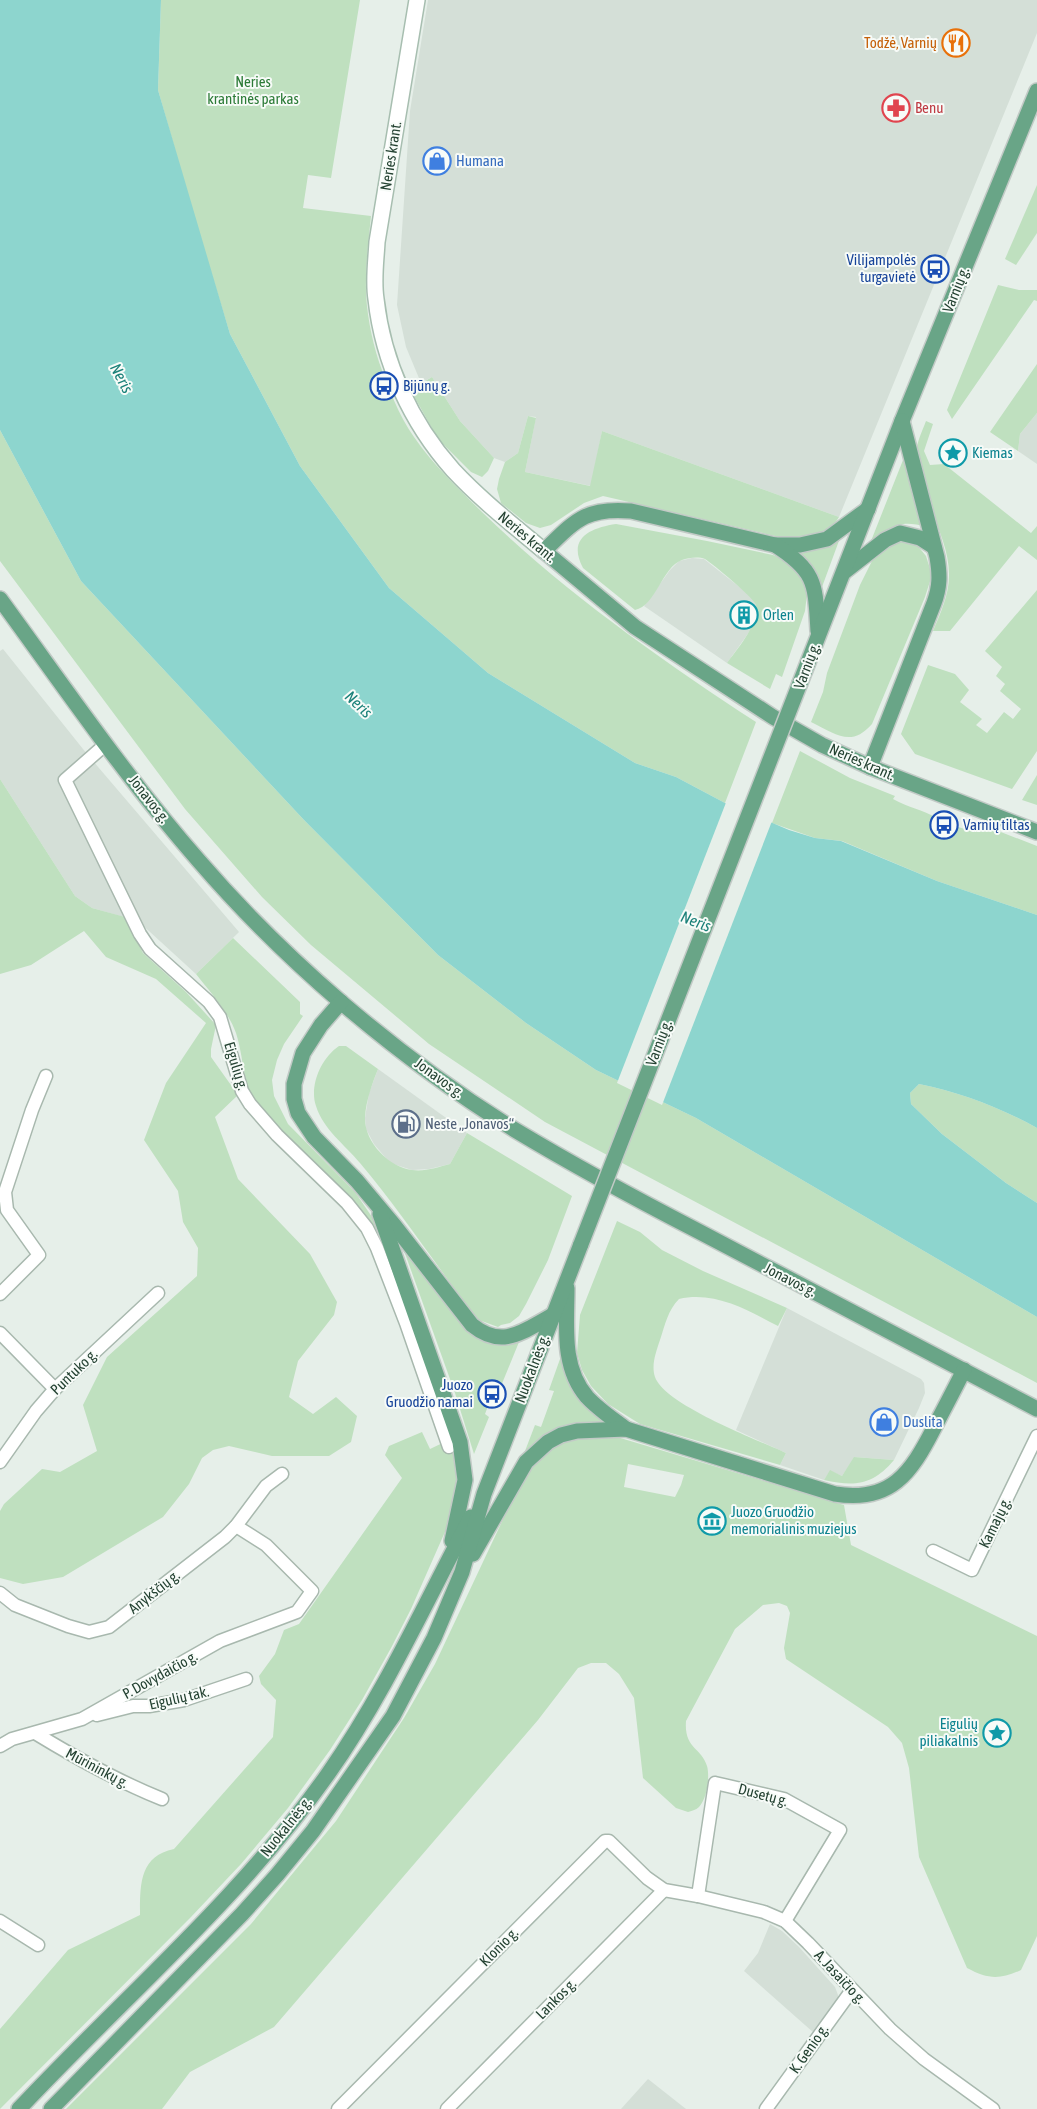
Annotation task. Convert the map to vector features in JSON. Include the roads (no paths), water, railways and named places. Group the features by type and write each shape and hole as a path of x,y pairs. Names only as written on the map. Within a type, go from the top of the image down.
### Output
{"main road":[{"name":"Neries krant.","path":"417,0 377,242 375,270 376,298 380,321 392,366 412,415 432,444 454,470 490,506 544,551 636,626 745,700 822,745 870,767 1033,830"},
{"name":"Varnių g.","path":"581,1244 902,421 1037,91"},
{"path":"870,767 939,589 940,576 934,547 902,421"},
{"path":"544,551 583,517 597,511 631,512 775,545 800,545 827,539 868,509"},
{"path":"842,573 885,540 900,533 920,538 934,547"},
{"path":"775,545 796,558 805,568 812,583 816,599 818,635"},
{"name":"Jonavos g.","path":"0,600 106,744 178,836 225,890 277,943 341,1002 411,1058 480,1108 554,1153 767,1268 1037,1409"},
{"path":"341,1002 321,1025 303,1053 294,1084 294,1099 302,1122 357,1181 472,1326 481,1332 499,1338 507,1338 553,1315"},
{"path":"378,1208 438,1394 460,1442 465,1480 446,1565"},
{"name":"Nuokalnės g.","path":"51,2109 242,1914 313,1831 393,1716 434,1638 462,1572 484,1494 581,1244"},
{"path":"567,1280 567,1347 573,1372 587,1397 626,1430"},
{"path":"462,1572 526,1462 543,1446 561,1435 576,1431 626,1430 835,1494 863,1496 891,1486 909,1471 927,1443 964,1370"},
{"name":"Nuokalnės g.","path":"19,2109 231,1894 285,1831 328,1773 384,1684 484,1494"}],"street":[{"name":"Eigulių g.","path":"106,744 66,780 108,872 140,934 150,949 208,1002 220,1017 242,1091 250,1104 277,1135 348,1203 367,1228 381,1256 438,1394 449,1447"},
{"path":"0,1294 39,1255 7,1210 5,1192 32,1110 46,1076"},
{"name":"Puntuko g.","path":"0,1462 32,1416 55,1389 158,1292"},
{"path":"0,1333 55,1389"},
{"name":"Kamajų g.","path":"933,1551 972,1570 1037,1436"},
{"name":"Anykščių g.","path":"0,1593 15,1605 68,1626 89,1632 109,1627 224,1537 236,1526 266,1486 282,1474"},
{"name":"P. Dovydaičio g.","path":"0,1746 12,1739 82,1719 220,1641 297,1612 312,1591 266,1545 236,1526"},
{"name":"Eigulių tak.","path":"82,1719 133,1706 149,1706 184,1700 246,1679"},
{"name":"Mūrininkų g.","path":"35,1733 88,1765 162,1799"},
{"name":"Dusetų g.","path":"698,1896 715,1783 784,1799 840,1830 785,1922"},
{"name":"Klonio g.","path":"338,2109 605,1841 613,1844 647,1878 664,1890"},
{"name":"A. Jasaičio g.","path":"664,1890 764,1912 785,1922 808,1943 890,2029 924,2059 993,2109"},
{"name":"Lankos g.","path":"447,2109 664,1890"},
{"path":"0,1921 38,1945"},
{"name":"K. Genio g.","path":"766,2109 852,1990"}],"water":[{"name":"Neris","path":"0,0 161,0 158,90 230,334 300,466 389,588 488,673 635,763 676,777 725,803 789,830 815,838 841,841 937,881 1037,915 1037,1128 995,1107 950,1091 919,1084 910,1093 911,1104 942,1134 1006,1183 1037,1203 1037,1317 696,1118 596,1070 526,1023 438,955 304,820 81,581 0,430"}],"place":[{"name":"Todžė, Varnių","path":"956,43"},
{"name":"Benu","path":"896,108"},
{"name":"Humana","path":"437,161"},
{"name":"Vilijampolės turgavietė","path":"935,269"},
{"name":"Bijūnų g.","path":"384,386"},
{"name":"Kiemas","path":"953,453"},
{"name":"Orlen","path":"744,615"},
{"name":"Varnių tiltas","path":"944,825"},
{"name":"Neste „Jonavos“","path":"406,1124"},
{"name":"Juozo Gruodžio namai","path":"492,1394"},
{"name":"Duslita","path":"884,1422"},
{"name":"Juozo Gruodžio memorialinis muziejus","path":"712,1521"},
{"name":"Eigulių piliakalnis","path":"997,1733"}],"park label":[{"name":"Neries krantinės parkas","path":"253,90"}]}
